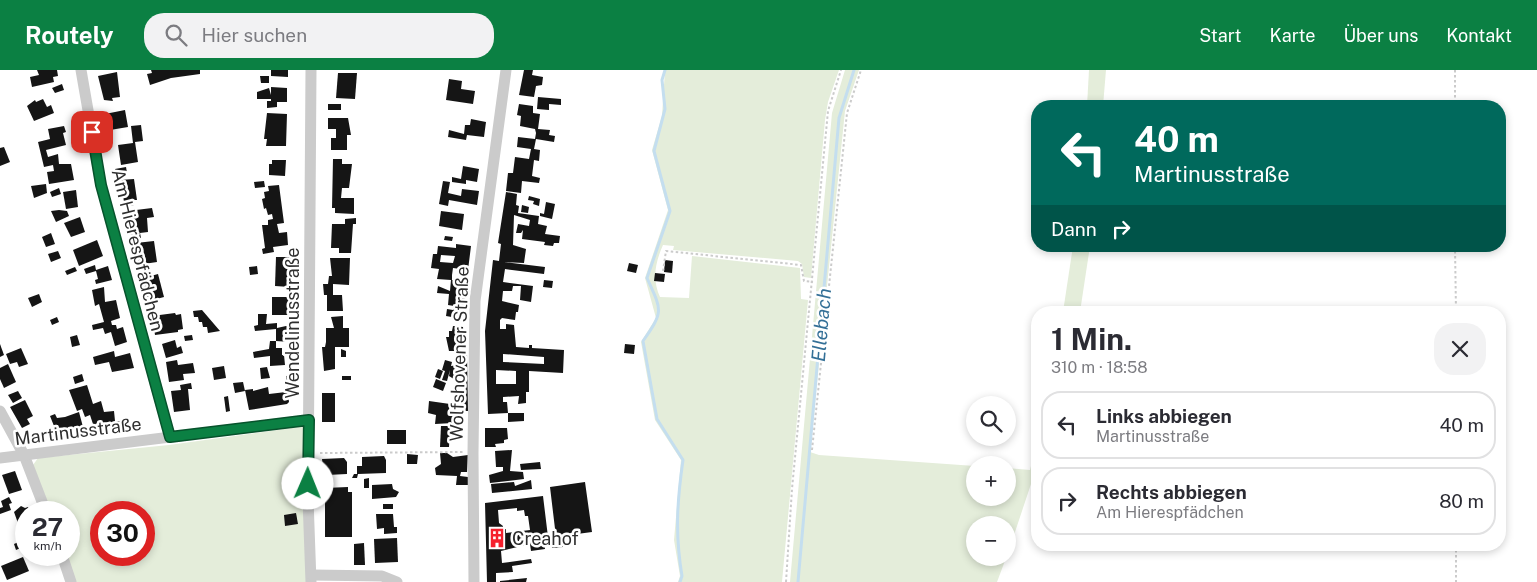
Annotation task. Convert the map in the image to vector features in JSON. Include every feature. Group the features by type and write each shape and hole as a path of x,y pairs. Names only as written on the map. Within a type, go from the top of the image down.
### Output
{"street":[{"name":"Am Hierespfädchen","path":"81,70 101,185 170,437"},
{"name":"Wendelinusstraße","path":"311,70 308,499 311,579"},
{"name":"Wolfshovener Straße","path":"474,582 473,453 476,302 506,70"},
{"path":"0,411 24,455 42,501"},
{"name":"Martinusstraße","path":"0,458 309,420"},
{"path":"66,566 71,582"},
{"path":"311,579 382,576 397,582"}],"path":[{"path":"786,582 792,489 828,111 842,70"},
{"path":"812,450 848,113 861,70"},
{"path":"1455,70 1455,100"},
{"path":"663,271 666,251 801,266 804,281 813,282"},
{"path":"1456,252 1456,306"},
{"path":"309,453 473,453"},
{"path":"1456,551 1456,582"}],"green space":[{"path":"665,70 839,70 828,102 825,120 811,278 804,277 802,264 798,261 673,250 674,246 663,245 658,258 655,277 660,297 689,298 692,256 800,268 801,299 808,300 782,582 678,582 680,576 674,540 681,460 655,420 641,342 656,318 645,278 668,210 652,150 662,116"},
{"path":"845,70 859,70 845,111 810,452 819,455 966,465 966,506 1016,506 1016,469 1030,470 1031,466 1031,484 1016,529 1016,516 966,516 966,566 1003,566 997,582 790,582 832,113"},
{"path":"1089,70 1106,70 1104,100 1087,100"},
{"path":"1072,252 1089,252 1081,306 1064,306"},
{"path":"306,426 306,582 75,582 69,566 80,566 80,501 46,501 33,465 38,458 169,445"}],"building":[{"path":"37,70 57,70 58,76 53,77 54,82 32,87 30,77 39,75"},
{"path":"151,70 200,70 200,74 171,78 150,85 147,74 152,73"},
{"path":"271,70 288,70 288,77 271,76"},
{"path":"524,70 533,70 532,75 543,77 542,85 536,86 534,97 519,95"},
{"path":"117,72 120,97 112,98 113,101 104,100 98,76"},
{"path":"338,73 357,73 355,99 336,98"},
{"path":"260,76 269,76 269,83 261,83"},
{"path":"449,79 462,81 461,89 475,91 473,104 446,100"},
{"path":"62,84 64,90 55,93 52,88"},
{"path":"271,87 287,88 287,102 277,102 277,107 267,108 267,101 271,101 271,99 257,99 257,92 269,88 271,95"},
{"path":"538,97 561,99 561,105 549,104 549,110 537,109"},
{"path":"43,99 47,107 51,105 54,113 34,121 27,106 35,100 36,102"},
{"path":"328,104 341,104 341,110 328,110"},
{"path":"519,104 533,106 533,113 540,114 538,129 550,130 549,135 555,136 554,142 536,139 534,149 540,150 539,161 534,160 532,176 540,178 539,183 522,181 521,193 506,191 508,173 513,173 515,157 529,159 531,149 517,147 518,137 535,139 536,133 535,129 520,126 521,116 517,115"},
{"path":"125,110 128,127 110,130 105,114"},
{"path":"267,113 287,114 286,146 266,146 267,139 264,139"},
{"path":"328,118 348,118 351,135 347,135 347,150 331,150 331,138 336,138 336,129 328,129"},
{"path":"471,119 486,122 484,137 467,135 466,140 448,137 449,130 464,134 465,125 470,125"},
{"path":"141,125 143,141 135,142 138,162 121,165 118,145 133,143 131,126"},
{"path":"64,126 66,132 63,133 66,145 46,150 48,157 58,154 59,164 71,164 74,180 49,184 47,172 54,171 53,165 44,167 38,142 50,139 48,129"},
{"path":"4,147 10,162 0,166 0,148"},
{"path":"333,159 342,159 342,164 352,164 349,188 342,188 341,198 354,198 354,214 335,213 335,208 332,208"},
{"path":"272,160 286,160 285,176 269,175 269,164 272,164"},
{"path":"463,166 479,169 477,182 466,180 466,184 452,182 452,177 461,179"},
{"path":"126,167 127,173 116,175 115,169"},
{"path":"134,179 137,200 133,200 134,205 125,207 120,180"},
{"path":"264,181 265,187 255,188 254,182"},
{"path":"443,181 450,182 448,193 461,196 462,189 479,191 477,205 449,200 448,206 439,204"},
{"path":"46,184 47,193 34,198 31,186"},
{"path":"279,185 284,223 277,224 279,233 287,232 288,245 273,247 274,252 263,254 262,249 265,248 262,225 268,225 268,220 273,219 272,214 268,215 266,208 264,209 262,199 265,198 264,192 269,191 268,186"},
{"path":"59,188 61,194 52,197 50,192"},
{"path":"76,190 78,207 66,209 63,192"},
{"path":"506,192 517,194 516,205 519,206 518,213 539,216 538,224 547,226 545,234 560,236 559,243 554,243 553,246 544,245 545,242 522,239 523,230 521,233 516,233 518,224 529,226 530,220 514,215 513,245 526,249 524,263 504,262 545,267 544,274 505,269 503,282 533,286 531,302 520,300 521,286 513,286 512,291 503,291 502,301 519,305 515,320 502,318 500,320 500,329 506,329 506,324 514,325 516,347 529,348 529,345 532,345 532,348 564,350 563,373 529,371 529,392 526,392 526,403 518,404 519,396 503,397 503,402 507,402 508,413 488,414 485,331 493,260 499,261 501,244 498,243","holes":["503,354 544,357 544,364 503,362","496,370 516,371 516,384 496,384"]},
{"path":"529,196 540,199 539,206 533,204 534,201 528,200"},
{"path":"546,202 555,204 552,219 540,216 540,213 544,214"},
{"path":"522,205 529,207 528,213 521,212"},
{"path":"152,208 154,217 147,218 148,232 140,233 141,238 131,239 128,211"},
{"path":"51,211 67,211 69,216 56,222"},
{"path":"441,211 464,214 462,230 439,226"},
{"path":"80,217 85,232 71,237 64,223"},
{"path":"356,218 356,224 353,224 351,253 339,253 339,248 331,248 332,224 345,224 345,219"},
{"path":"51,233 55,244 46,247 42,237"},
{"path":"445,236 453,237 452,241 444,240"},
{"path":"97,240 103,256 79,266 73,250"},
{"path":"154,241 157,262 137,265 136,256 144,255 143,248 137,249 136,243"},
{"path":"456,244 471,246 468,270 453,268 452,275 452,280 467,281 463,319 446,316 447,309 453,310 454,306 448,305 449,294 437,293 438,286 450,291 451,280 437,279 439,269 431,268 433,254 437,254 438,246 456,248","holes":["441,255 455,256 453,263 440,262"]},
{"path":"58,251 61,258 51,262 48,254"},
{"path":"276,257 291,257 290,287 275,286"},
{"path":"330,258 350,258 349,285 333,284 333,295 342,295 343,311 327,311 327,295 324,295 323,284 328,284 329,276 332,276"},
{"path":"665,260 673,261 672,273 664,272"},
{"path":"629,263 638,265 636,273 627,271"},
{"path":"95,265 96,270 108,266 112,280 96,284 95,280 98,279 96,271 86,274 84,269"},
{"path":"257,266 258,274 250,275 249,267"},
{"path":"75,267 77,271 67,275 65,271"},
{"path":"655,273 665,274 664,282 654,281"},
{"path":"158,274 164,297 149,301 140,279"},
{"path":"544,280 553,281 552,288 543,287"},
{"path":"104,287 105,302 116,300 120,318 111,321 112,325 116,325 117,329 123,327 127,342 115,346 111,332 105,334 103,328 93,330 92,325 104,322 99,304 95,306 92,290"},
{"path":"39,294 42,302 32,307 28,298"},
{"path":"272,297 290,297 290,315 272,315"},
{"path":"202,310 220,331 208,333 207,327 203,327 198,317 194,317 193,311"},
{"path":"175,313 176,315 181,314 183,329 178,330 178,332 155,335 152,316"},
{"path":"258,314 267,314 266,324 277,323 277,328 286,326 290,328 290,342 276,341 276,329 255,331 254,326 258,325"},
{"path":"343,316 343,328 349,328 349,347 335,347 335,369 324,371 322,347 325,347 326,328 334,328 331,317"},
{"path":"57,317 59,322 52,325 50,320"},
{"path":"453,326 463,327 464,343 461,343 461,351 449,351 446,337 449,337 449,331 452,331"},
{"path":"77,335 80,345 72,347 70,337"},
{"path":"192,335 193,340 185,341 184,336"},
{"path":"175,340 177,348 181,346 183,353 166,358 162,344"},
{"path":"270,341 276,341 276,348 282,348 285,365 270,366 270,356 254,358 253,352 269,349"},
{"path":"0,344 4,355 0,357"},
{"path":"625,344 635,345 634,354 624,353"},
{"path":"21,348 28,364 19,367 17,362 10,364 6,354"},
{"path":"341,349 346,351 346,357 341,357"},
{"path":"114,351 115,357 130,353 134,368 112,372 109,362 95,365 93,357"},
{"path":"467,353 468,411 454,411 453,393 457,394 457,381 449,376 450,370 447,381 442,380 445,371 442,370 445,360 452,362 451,366 458,365 457,354"},
{"path":"177,360 178,365 193,363 195,373 183,374 184,380 169,382 166,362"},
{"path":"8,364 16,382 4,388 0,379 0,368"},
{"path":"224,366 226,378 214,380 212,368"},
{"path":"267,367 270,378 261,379 260,368"},
{"path":"438,369 443,371 440,379 435,377"},
{"path":"82,374 84,381 75,384 73,377"},
{"path":"295,375 297,389 288,390 286,376"},
{"path":"342,376 351,376 351,380 342,380"},
{"path":"436,379 446,383 443,391 433,387"},
{"path":"243,382 245,391 235,393 233,383"},
{"path":"191,383 192,389 188,389 190,410 174,412 171,391 181,390 180,385"},
{"path":"87,385 93,404 101,401 104,412 114,411 115,421 125,421 126,429 117,431 116,424 94,427 90,415 85,417 82,409 77,411 69,390"},
{"path":"268,387 269,394 286,392 289,402 287,404 249,410 245,390 253,389 253,391"},
{"path":"18,391 22,398 13,403 8,395"},
{"path":"322,393 335,393 335,422 322,422"},
{"path":"228,396 230,411 226,412 224,397"},
{"path":"25,400 33,416 27,419 30,424 22,428 10,407"},
{"path":"429,401 450,404 449,410 455,411 453,423 435,424 436,415 428,413"},
{"path":"79,412 83,427 61,434 58,425 54,426 50,416 55,414 57,418 65,417"},
{"path":"508,413 524,413 524,421 508,422"},
{"path":"441,426 450,426 449,447 440,447"},
{"path":"485,428 507,428 508,439 504,440 504,443 495,444 496,447 485,447"},
{"path":"387,430 406,430 406,444 387,444"},
{"path":"512,450 510,471 523,472 524,479 490,483 489,475 503,471 503,467 496,467 495,451"},
{"path":"440,453 447,453 453,457 468,455 467,472 461,472 460,476 468,477 468,485 456,485 457,476 436,475 435,468 441,464"},
{"path":"407,454 418,455 417,464 407,464"},
{"path":"384,456 386,460 386,473 358,474 357,478 352,478 354,474 357,474 357,466 362,466 362,457"},
{"path":"344,458 347,462 347,474 327,475 327,480 318,480 318,467 323,467 322,459"},
{"path":"540,462 541,469 521,470 520,464"},
{"path":"15,471 22,490 9,494 2,475"},
{"path":"369,478 369,488 364,488 364,479"},
{"path":"531,480 532,489 492,493 491,484 514,482 515,486"},
{"path":"585,482 592,532 562,536 563,547 552,548 551,537 556,537 550,487"},
{"path":"392,484 393,489 399,492 396,497 372,499 372,485"},
{"path":"348,487 348,492 352,492 352,537 325,537 325,488"},
{"path":"543,496 548,537 544,538 545,549 531,551 530,544 501,551 502,563 531,559 532,563 512,566 513,572 496,573 496,582 487,582 485,503","holes":["517,508 517,511 524,510 525,516 528,516 530,530 506,533 506,529 503,530 503,526 499,523 498,510"]},
{"path":"9,497 12,503 9,504 11,510 0,514 0,508 3,507 1,501"},
{"path":"383,504 393,504 393,509 383,509"},
{"path":"296,513 298,524 285,526 284,515"},
{"path":"376,514 393,514 394,527 397,527 397,533 384,534 384,528 377,529"},
{"path":"397,538 398,562 375,563 374,539"},
{"path":"364,543 365,565 354,565 354,544"},
{"path":"15,560 15,566 27,566 29,571 7,580 1,566"},
{"path":"527,578 526,582 500,582 500,581"}],"waterway":[{"path":"665,70 662,80 665,109 654,151 670,211 647,278 656,298 658,311 655,323 643,341 657,419 683,460 678,518 678,546 682,576 680,582"},
{"name":"Ellebach","path":"798,582 839,118 854,70"}],"place":[{"name":"Creahof","path":"497,538"}],"route":[{"path":"92,132 101,185 170,437 309,420 308,484"}]}
